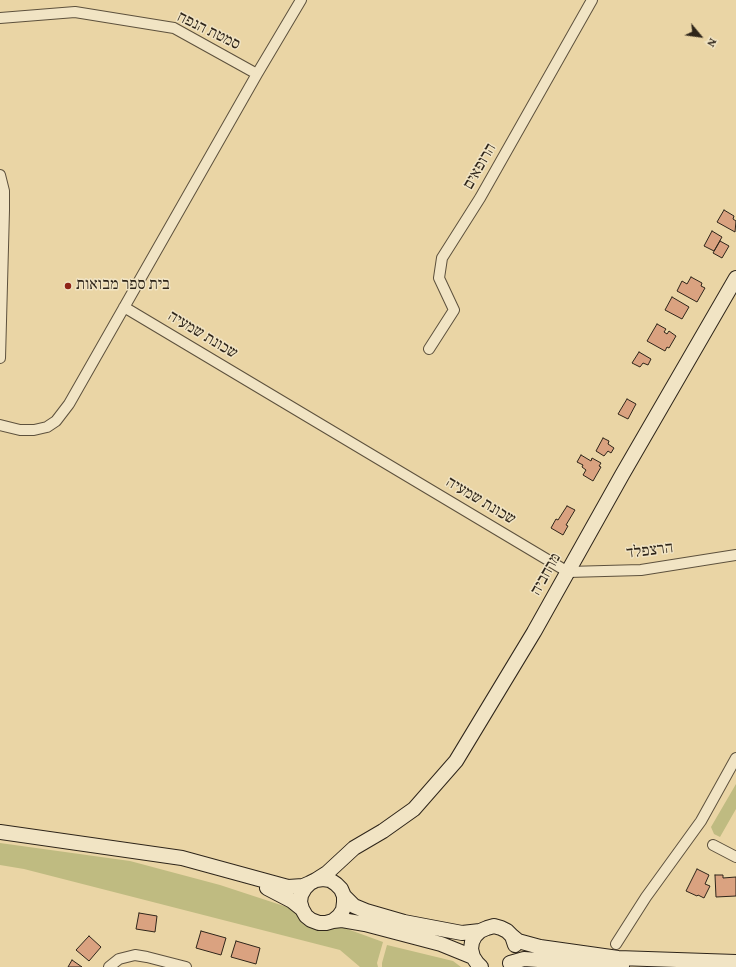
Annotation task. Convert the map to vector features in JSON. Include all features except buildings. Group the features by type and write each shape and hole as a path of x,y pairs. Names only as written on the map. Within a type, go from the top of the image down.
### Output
{"main road":[{"name":"מרחביה","path":"313,882 327,873 346,853 383,831 414,809 456,761 530,639 736,278"},
{"path":"0,832 182,858 288,887 302,886 323,879 330,880 336,884 354,906 366,911 404,922 462,933 480,931 494,926 507,931 518,941 540,947 618,958 736,963"},
{"path":"333,921 343,910 344,902 338,879 346,853"},
{"path":"230,872 282,894 302,909"},
{"path":"313,882 305,888 300,902 306,916 312,920 319,923 342,920 365,924 441,944 459,950 478,964"},
{"path":"478,964 471,949 475,936 480,931"},
{"path":"507,965 514,957 515,950 512,936"},
{"path":"507,965 524,959 618,966 736,963"}],"street":[{"path":"0,425 20,430 34,430 47,427 56,421 80,384 257,74 301,0"},
{"name":"הרופאים","path":"429,349 454,310 439,278 442,258 484,191 592,0"},
{"name":"סמטת הנפח","path":"0,18 75,12 174,28 257,74"},
{"path":"0,175 4,190 4,210 0,358"},
{"name":"שכונת שמעיה","path":"124,307 568,572"},
{"name":"הרצפלד","path":"568,572 641,570 736,555"},
{"path":"616,944 646,898 701,821 736,758"},
{"path":"713,845 736,857"},
{"path":"109,967 119,959 135,955 186,967"}],"shaded area":[{"path":"736,784 736,809 720,837 714,834 711,827"},
{"path":"0,843 130,861 220,885 284,906 383,942 377,963 378,967 360,967 340,950 24,869 0,865"},
{"path":"387,945 453,961 461,967 382,967"}],"place":[{"name":"בית ספר מבואות","path":"68,286"}]}
